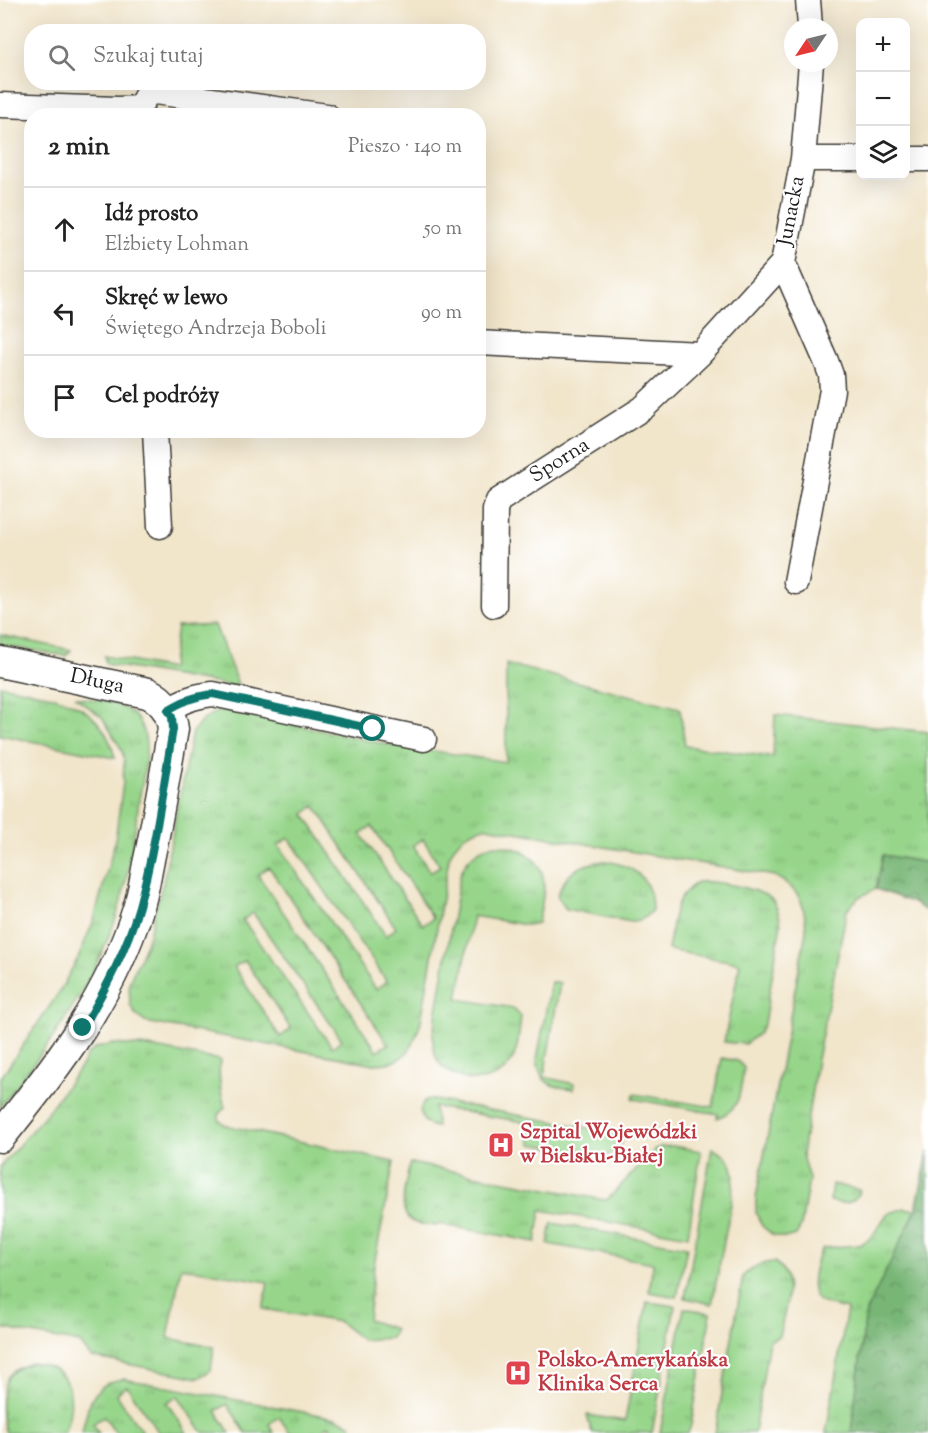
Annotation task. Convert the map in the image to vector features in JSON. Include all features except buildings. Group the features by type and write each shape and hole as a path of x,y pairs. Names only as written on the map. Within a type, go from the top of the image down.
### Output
{"street":[{"path":"808,0 809,18"},
{"name":"Junacka","path":"783,263 802,159 810,72"},
{"path":"142,108 147,94 155,92 270,108"},
{"path":"0,105 88,108"},
{"name":"Junacka","path":"802,159 856,159"},
{"path":"910,159 928,159"},
{"path":"783,263 826,361 831,375 832,390 796,582"},
{"name":"Sporna","path":"494,604 495,510 498,501 643,408 700,354 783,263"},
{"path":"486,343 700,354"},
{"path":"155,438 160,526"},
{"name":"Długa","path":"0,662 148,693 158,697 171,720"},
{"path":"0,1137 51,1073 83,1028 114,971 129,937 139,907 149,862 171,720 184,700 213,694 424,739"}],"green space":[{"path":"215,625 239,687 106,664 104,656 171,669 177,627"},
{"path":"0,635 71,650 66,656 0,645"},
{"path":"506,664 680,708 685,746 773,757 775,715 928,732 928,863 883,855 876,889 859,897 847,910 817,1059 802,1155 809,1179 801,1226 796,1235 785,1238 773,1235 762,1226 756,1213 756,1198 806,931 800,898 790,886 775,876 486,827 463,837 449,858 421,1021 415,1040 401,1058 374,1064 145,1022 135,1014 130,1004 129,983 147,941 163,883 192,732 207,717 227,710 381,743 506,762","holes":["315,806 396,928 386,936 304,814","372,826 433,918 423,925 361,834","289,838 387,982 376,989 278,845","423,839 440,866 430,872 413,846","269,867 388,1044 377,1051 258,875","253,913 342,1040 332,1047 243,920","245,960 291,1029 280,1037 234,967"]},
{"path":"0,685 55,697 86,711 108,738 115,758 0,735"},
{"path":"75,697 122,707 135,716 144,734 145,765 129,863 118,913 90,977 63,1023 0,1107 0,1079 58,994 79,956 94,920 115,841 123,783 122,750 102,717"},
{"path":"491,845 519,850 534,860 543,876 543,900 538,923 526,925 473,916 458,999 513,1008 521,1016 514,1057 504,1070 485,1079 464,1079 445,1069 438,1061 434,1051 433,1034 460,875 472,856"},
{"path":"883,855 928,863 928,912 914,903 876,889"},
{"path":"604,861 624,866 645,881 649,889 652,910 643,919 631,922 566,909 557,896 569,875 574,871 587,864"},
{"path":"698,882 726,884 759,892 773,901 778,912 781,924 764,1024 759,1033 745,1044 724,1042 740,963 668,950 678,903 689,888"},
{"path":"551,982 560,983 544,1077 575,1084 574,1089 559,1087 544,1080 537,1060"},
{"path":"114,1044 149,1047 220,1060 220,1084 225,1107 219,1114 219,1120 225,1125 394,1162 374,1265 368,1320 395,1329 391,1338 362,1340 339,1322 263,1309 268,1282 181,1267 168,1338 214,1347 211,1370 199,1378 91,1357 80,1343 0,1328 0,1167 45,1115 87,1055 96,1048"},
{"path":"722,1058 738,1061 744,1068 735,1104 731,1110 717,1118 718,1114 633,1099 634,1094 713,1107"},
{"path":"429,1099 622,1134 622,1143 616,1151 605,1156 532,1144 524,1122 434,1107 437,1127 425,1122 420,1111 424,1101"},
{"path":"673,1146 701,1151 688,1236 541,1210 536,1242 438,1224 437,1226 419,1224 408,1217 403,1203 410,1163 605,1200 654,1150"},
{"path":"712,1148 725,1156 734,1174 731,1205 712,1304 685,1298"},
{"path":"928,1152 928,1433 851,1433 866,1312 916,1210"},
{"path":"832,1184 860,1190 855,1199 848,1203 830,1201"},
{"path":"905,1208 916,1210 866,1312 851,1433 826,1433 847,1309 825,1304 815,1296 812,1283 817,1260 823,1248 859,1245 871,1238 887,1214"},
{"path":"552,1223 687,1247 677,1297 649,1292 653,1263 548,1244"},
{"path":"774,1262 786,1276 786,1307 779,1336 769,1341 754,1433 715,1433 743,1276 757,1266"},
{"path":"647,1302 675,1306 652,1433 592,1433 587,1415 625,1421"},
{"path":"684,1308 711,1313 691,1425 688,1433 660,1433"},
{"path":"31,1363 45,1365 56,1370 68,1386 70,1408 64,1433 6,1433 2,1406 7,1378 18,1369"},
{"path":"124,1379 336,1418 350,1424 355,1433 334,1433 329,1425 319,1433 290,1433 279,1417 269,1424 274,1433 246,1433 227,1404 216,1411 230,1433 203,1433 178,1396 167,1403 187,1433 159,1433 127,1386 116,1394 143,1433 116,1433 104,1416 93,1424 99,1433 82,1433 89,1405 98,1390 113,1381"}],"place":[{"name":"Szpital Wojewódzki w Bielsku-Białej","path":"501,1145"},
{"name":"Polsko-Amerykańska Klinika Serca","path":"518,1373"}],"route":[{"path":"83,1028 114,971 139,907 156,830 173,729 172,717 168,710 184,700 213,694 373,729"}]}
